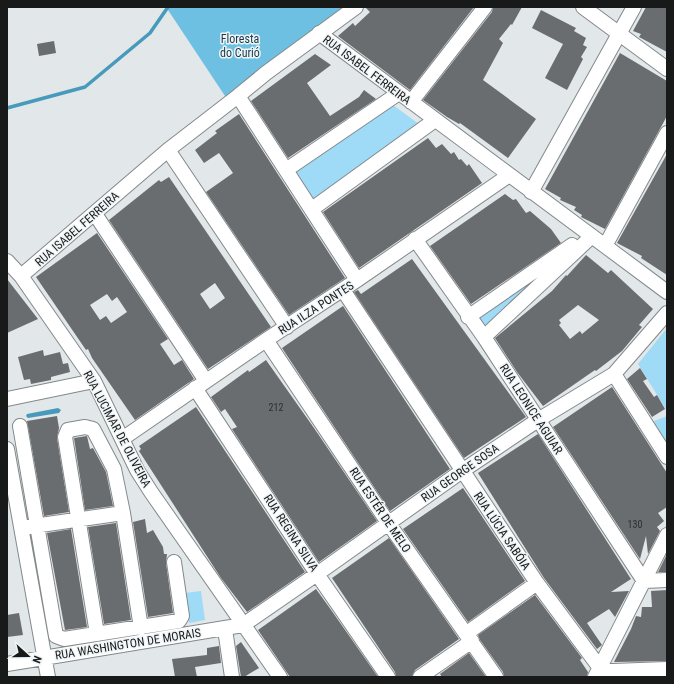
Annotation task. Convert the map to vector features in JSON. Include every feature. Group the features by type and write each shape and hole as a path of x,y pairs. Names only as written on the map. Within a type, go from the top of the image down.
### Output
{"street":[{"path":"319,33 356,7"},
{"path":"411,102 485,7"},
{"path":"583,7 667,69"},
{"path":"531,192 634,7"},
{"name":"RUA ISABEL FERREIRA","path":"21,276 168,150 319,33 436,120 508,176 667,292"},
{"path":"286,170 399,93"},
{"path":"238,96 357,280"},
{"path":"312,209 436,120"},
{"path":"605,246 667,133"},
{"path":"168,150 286,327"},
{"name":"RUA ILZA PONTES","path":"122,439 266,340 343,290 508,176"},
{"name":"RUA REGINA SILVA","path":"95,214 317,574 388,677"},
{"path":"468,317 589,235"},
{"path":"484,337 589,235"},
{"name":"RUA LEONICE AGUIAR","path":"415,239 468,317 484,337 644,581"},
{"name":"RUA LUCIMAR DE OLIVEIRA","path":"7,261 21,276 94,381 137,470 280,677"},
{"name":"RUA LÚCIA SABÓIA","path":"343,290 536,583 597,672"},
{"name":"RUA GEORGE SOSA","path":"244,625 462,471 538,420 614,374 667,313"},
{"name":"RUA ESTÉR DE MELO","path":"266,340 389,524 470,637 496,677"},
{"path":"614,374 667,457"},
{"path":"7,399 94,381"},
{"path":"20,426 54,633 56,636 64,639 180,621 174,562"},
{"path":"97,634 65,437 68,430 85,427 93,429 112,464 123,514 141,628"},
{"path":"7,449 48,677"},
{"path":"21,528 79,518 123,514"},
{"path":"597,672 667,535"},
{"path":"644,581 667,580"},
{"path":"420,677 536,583"},
{"name":"RUA WASHINGTON DE MORAIS","path":"7,664 244,625"},
{"path":"225,628 232,677"},
{"path":"597,672 667,669"}],"shaded area":[{"path":"393,105 423,127 314,202 293,172"},
{"path":"572,249 486,330 476,316"},
{"path":"667,328 667,411 638,364"},
{"path":"58,408 61,410 59,413 28,418 26,416 27,414"},
{"path":"667,416 667,450 649,423"},
{"path":"201,591 205,620 189,623 185,593"}],"green space":[{"name":"Floresta do Curió","path":"166,7 363,7 229,102"}],"building":[{"path":"365,7 474,7 410,90 338,36 353,23 355,26 370,12"},
{"path":"493,7 522,7 512,25 511,24 499,39 503,43 483,80 536,119 508,158 460,123 459,124 447,117 423,100 492,12"},
{"path":"646,7 667,7 667,52 639,37 641,34 633,31"},
{"path":"541,10 576,28 574,31 586,38 583,45 587,47 581,57 583,59 567,90 545,78 563,44 532,28"},
{"path":"54,41 56,53 39,56 37,44"},
{"path":"620,53 667,81 667,116 605,229 581,217 582,215 574,210 576,207 560,200 561,198 545,189"},
{"path":"315,54 331,65 307,83 330,116 359,97 364,90 376,99 288,158 251,101"},
{"path":"239,114 345,278 289,315 206,192 233,173 219,153 204,163 195,150 217,133 215,131"},
{"path":"428,138 436,148 442,144 451,154 454,152 459,160 461,159 467,166 469,164 482,183 359,268 323,212"},
{"path":"667,154 667,275 641,258 642,256 617,243"},
{"path":"169,177 271,327 208,369 109,220 159,180 161,182","holes":["215,283 225,298 210,309 200,294"]},
{"path":"505,194 513,200 516,199 526,213 530,211 551,229 561,243 471,304 430,246"},
{"path":"97,233 168,339 160,344 174,365 182,360 194,379 135,420 92,358 88,349 86,350 36,277","holes":["107,294 112,301 117,297 127,312 111,323 106,316 100,320 90,305"]},
{"path":"586,255 608,273 611,270 653,309 639,325 642,327 622,351 596,371 595,370 543,406 517,372 495,338 552,291 566,275 567,276","holes":["578,305 599,320 582,334 580,331 570,339 559,325 561,323 559,320"]},
{"path":"412,259 526,417 464,458 354,292 358,290 361,294"},
{"path":"7,279 38,319 7,333"},
{"path":"343,306 450,469 390,511 282,348"},
{"path":"43,350 44,356 60,352 63,364 68,363 70,372 51,377 51,380 31,384 30,379 24,380 18,357"},
{"path":"266,360 377,521 319,562 232,429 237,427 225,409 221,412 211,397 248,370 249,372"},
{"path":"640,368 647,379 643,381 654,397 657,395 665,409 652,417 627,379"},
{"path":"612,387 667,473 667,507 658,513 664,521 657,527 660,531 648,554 646,536 640,559 553,427"},
{"path":"196,407 305,572 247,612 221,578 139,451 141,449 139,446"},
{"path":"57,416 59,428 57,438 69,512 44,516 27,421"},
{"path":"538,434 631,579 611,592 629,591 615,617 609,609 587,623 602,645 597,649 544,578 478,473"},
{"path":"87,436 90,449 93,448 106,472 113,506 85,510 74,438"},
{"path":"463,488 525,581 468,622 403,529"},
{"path":"145,519 147,533 153,530 163,547 164,554 167,554 166,563 173,613 148,617 133,522"},
{"path":"116,523 131,620 104,624 88,527"},
{"path":"71,529 87,627 65,630 47,533"},
{"path":"389,538 459,639 415,670 412,677 396,677 395,672 332,578"},
{"path":"667,554 667,572 658,572"},
{"path":"316,589 378,677 290,677 258,630"},
{"path":"667,590 667,661 614,662 636,616 641,617 642,607 652,607 651,591"},
{"path":"535,595 582,658 580,660 588,672 587,677 504,677 503,672 480,640 478,635"},
{"path":"19,613 23,635 7,637 7,615"},
{"path":"241,642 259,668 244,677 241,677 236,646"},
{"path":"219,646 221,663 195,667 197,677 175,677 172,659 207,655 207,648"},
{"path":"469,653 486,677 442,677 440,674"}],"waterway":[{"path":"7,108 85,87 150,33 168,7"}]}
